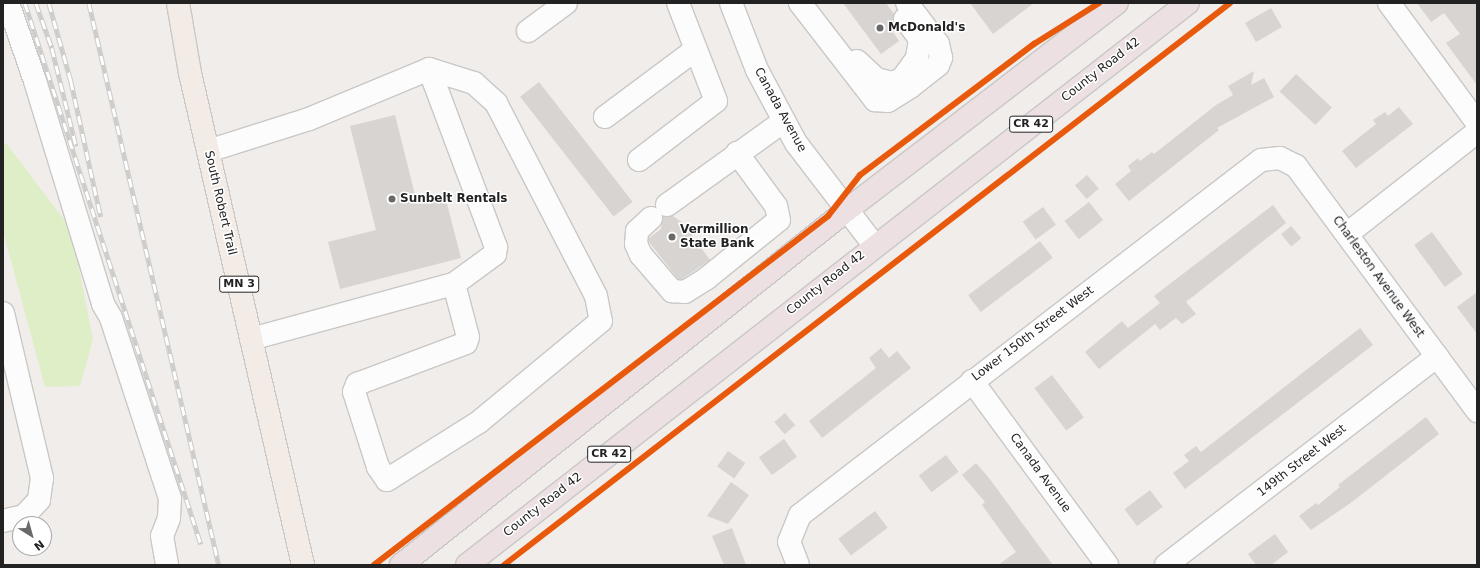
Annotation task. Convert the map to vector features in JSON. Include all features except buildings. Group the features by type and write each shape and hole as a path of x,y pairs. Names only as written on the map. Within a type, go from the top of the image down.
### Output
{"highway":[{"path":"401,565 847,210 1117,3"},
{"path":"998,150 1026,121 1178,3"},
{"name":"County Road 42","path":"467,565 874,245 1188,3"}],"main road":[{"name":"South Robert Trail","path":"178,3 182,37 303,565"}],"street":[{"path":"8,3 34,81 103,304 111,318 170,498 169,518 162,536 167,565"},
{"path":"528,31 566,3"},
{"path":"639,160 716,101 678,3"},
{"name":"Canada Avenue","path":"731,3 757,70 796,143 874,245"},
{"path":"800,3 875,100 888,101 910,87 938,65 941,58 938,44 907,3"},
{"path":"813,3 860,66 876,79 892,83 902,79 910,70 917,58 920,39 893,3"},
{"path":"1389,3 1477,123"},
{"path":"605,117 695,50"},
{"path":"208,151 309,119 429,69 474,83 496,103 596,296 601,321 479,422 387,480 378,467 354,392 357,384 466,344 468,337 454,284"},
{"path":"251,339 454,284 495,254 496,246 429,69"},
{"path":"737,153 776,206 779,220 707,278 685,292 672,291 638,249 636,244 637,231 667,205 737,153 784,121"},
{"path":"1347,234 1477,132"},
{"name":"Charleston Avenue West","path":"1269,159 1280,158 1296,166 1477,411"},
{"name":"Lower 150th Street West","path":"798,565 788,542 800,515 972,381 1261,160 1269,159"},
{"path":"3,313 42,478 39,500 24,516 3,521"},
{"name":"149th Street West","path":"1166,565 1437,356"},
{"name":"Canada Avenue","path":"972,381 1107,565"}],"green space":[{"path":"6,143 71,229 93,339 80,386 45,387 3,231 3,145"}],"railway":[{"path":"25,3 201,544"},
{"path":"36,3 52,48 76,146"},
{"path":"49,3 71,81 101,217"},
{"path":"89,3 219,565"}],"cycle path":[{"path":"374,565 828,216 860,175 1034,44 1099,3"},
{"path":"504,565 1230,3"}],"place":[{"name":"McDonald's","path":"880,28"},
{"name":"Sunbelt Rentals","path":"392,199"},
{"name":"Vermillion State Bank","path":"672,237"}]}
